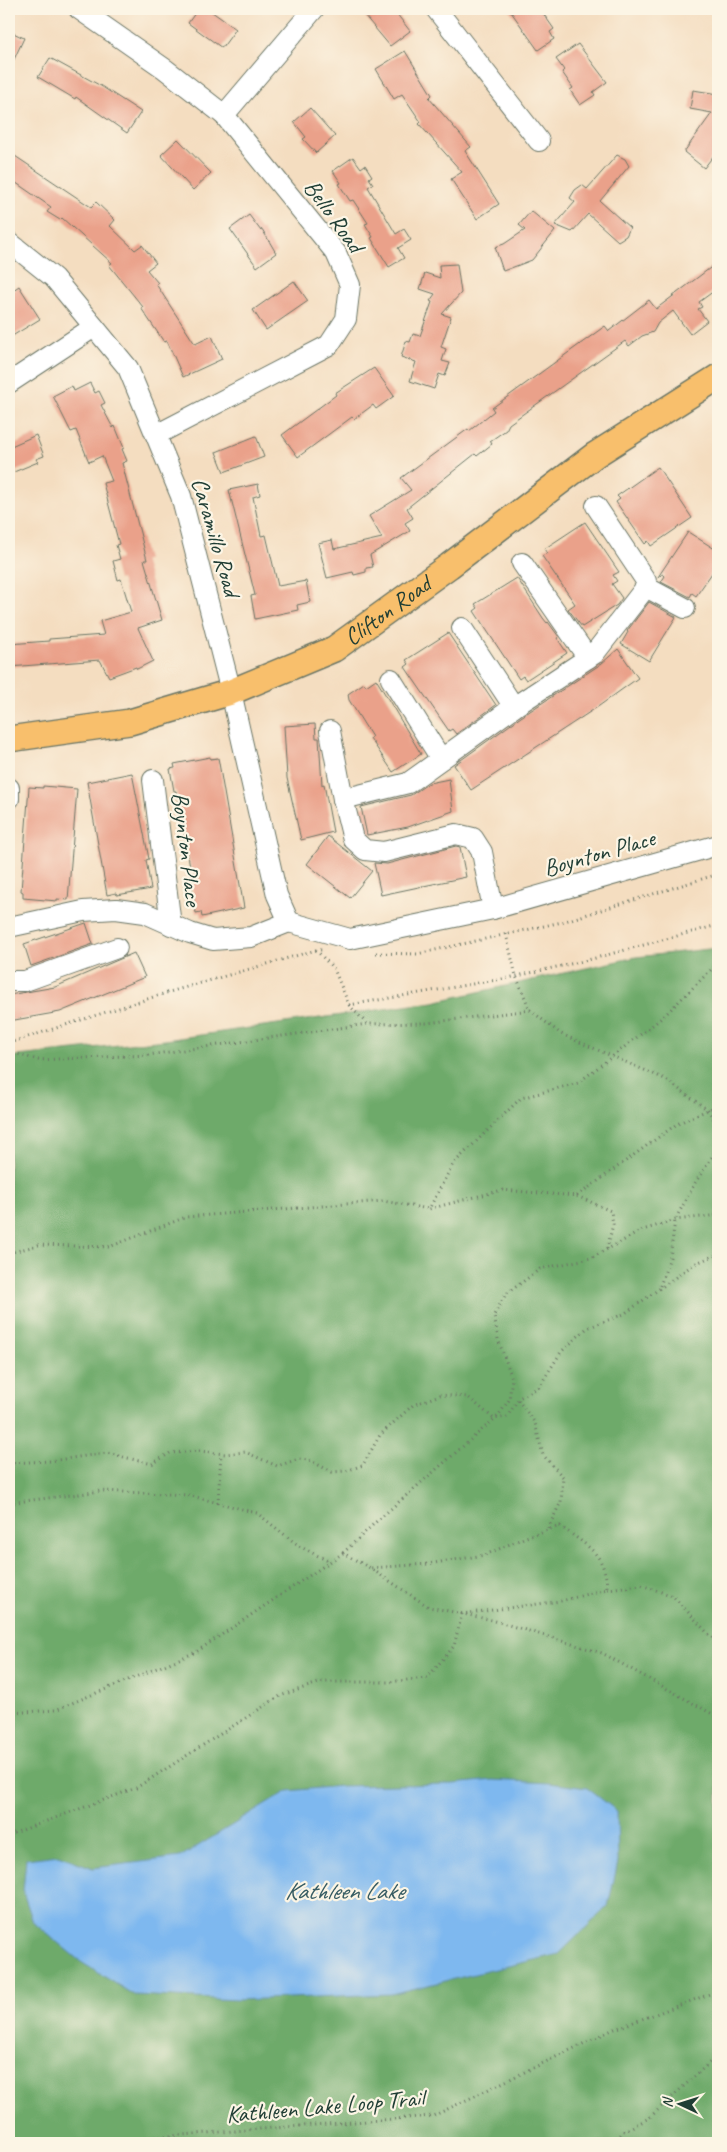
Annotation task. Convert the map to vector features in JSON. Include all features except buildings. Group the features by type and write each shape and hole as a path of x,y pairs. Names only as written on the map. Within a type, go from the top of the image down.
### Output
{"main road":[{"name":"Clifton Road","path":"9,739 130,722 231,692 334,649 449,566 595,455 718,377"}],"street":[{"name":"Bello Road","path":"79,9 165,69 224,115 336,253 350,285 346,319 330,345 156,434"},
{"path":"224,115 314,9"},
{"path":"436,9 539,141"},
{"name":"Caramillo Road","path":"9,242 54,278 128,368 156,434 181,496 231,692 276,895 289,922"},
{"path":"9,384 94,327"},
{"path":"343,799 408,783 514,707 594,654 646,587 646,581 596,506"},
{"path":"522,563 588,658"},
{"path":"646,587 685,608"},
{"path":"462,628 514,707"},
{"path":"391,679 441,759"},
{"path":"330,731 343,799 354,840 365,850 384,852 456,834 473,838 482,852 492,909"},
{"name":"Boynton Place","path":"153,780 171,925"},
{"path":"9,788 9,799"},
{"name":"Boynton Place","path":"9,927 83,911 116,909 145,913 190,933 212,940 251,937 289,922 350,940 492,909 718,845"},
{"path":"9,981 25,981 117,948"}],"path":[{"path":"371,952 417,954 562,922 718,874"},
{"path":"349,1005 516,976 588,960 718,925"},
{"path":"506,934 516,976 530,1010 561,1034 666,1079 708,1110 718,1127 714,1154 694,1183 675,1220 670,1257 660,1286"},
{"path":"310,943 334,969 349,1005 368,1024"},
{"path":"9,1043 148,998 316,950 325,951"},
{"path":"429,1209 453,1164 521,1098 578,1083 663,1017 718,963"},
{"path":"9,1052 38,1060 148,1056 368,1024 427,1023 530,1010"},
{"path":"577,1196 677,1124 718,1105"},
{"path":"9,1253 38,1245 109,1247 186,1217 383,1201 429,1209 502,1190 577,1196 611,1211 613,1224 607,1250"},
{"path":"9,1713 55,1710 196,1652 343,1554 378,1520 494,1419 509,1400 512,1378 498,1338 494,1315 506,1294 540,1270 591,1258 643,1230 675,1220 718,1215"},
{"path":"9,1463 50,1461 106,1453 152,1464 170,1453 199,1451 221,1454 245,1452 277,1466 299,1459 309,1460 332,1472 346,1471 363,1465 380,1435 413,1405 440,1395 468,1397 494,1419 507,1418 518,1400 539,1386 562,1352 587,1328 624,1314 660,1286 694,1264 718,1254"},
{"path":"518,1400 535,1423 543,1455 562,1477 561,1502 547,1530"},
{"path":"218,1502 221,1454"},
{"path":"9,1503 102,1491 188,1495 257,1513 299,1546 330,1562"},
{"path":"370,1568 428,1564 485,1555 560,1526 597,1554 607,1573 607,1589"},
{"path":"343,1554 370,1568 429,1607 492,1620 602,1653 718,1717"},
{"path":"462,1614 561,1601 607,1589 641,1585 673,1596 718,1644"},
{"path":"9,1835 136,1788 280,1696 322,1682 388,1682 427,1678 454,1646 462,1614"},
{"name":"Kathleen Lake Loop Trail","path":"90,2143 102,2140 433,2116 612,2030 718,1991"},
{"path":"614,2143 624,2131 649,2118 718,2055"},
{"path":"598,2143 617,2139"}],"green space":[{"path":"718,948 718,2143 9,2143 9,1057 165,1040 433,1002 636,957"}],"water":[{"name":"Kathleen Lake","path":"493,1780 549,1783 587,1788 617,1811 618,1862 608,1906 559,1954 391,1994 237,2000 134,1995 81,1962 33,1922 23,1892 26,1859 58,1855 93,1868 180,1857 288,1791 340,1786 453,1784"}]}
